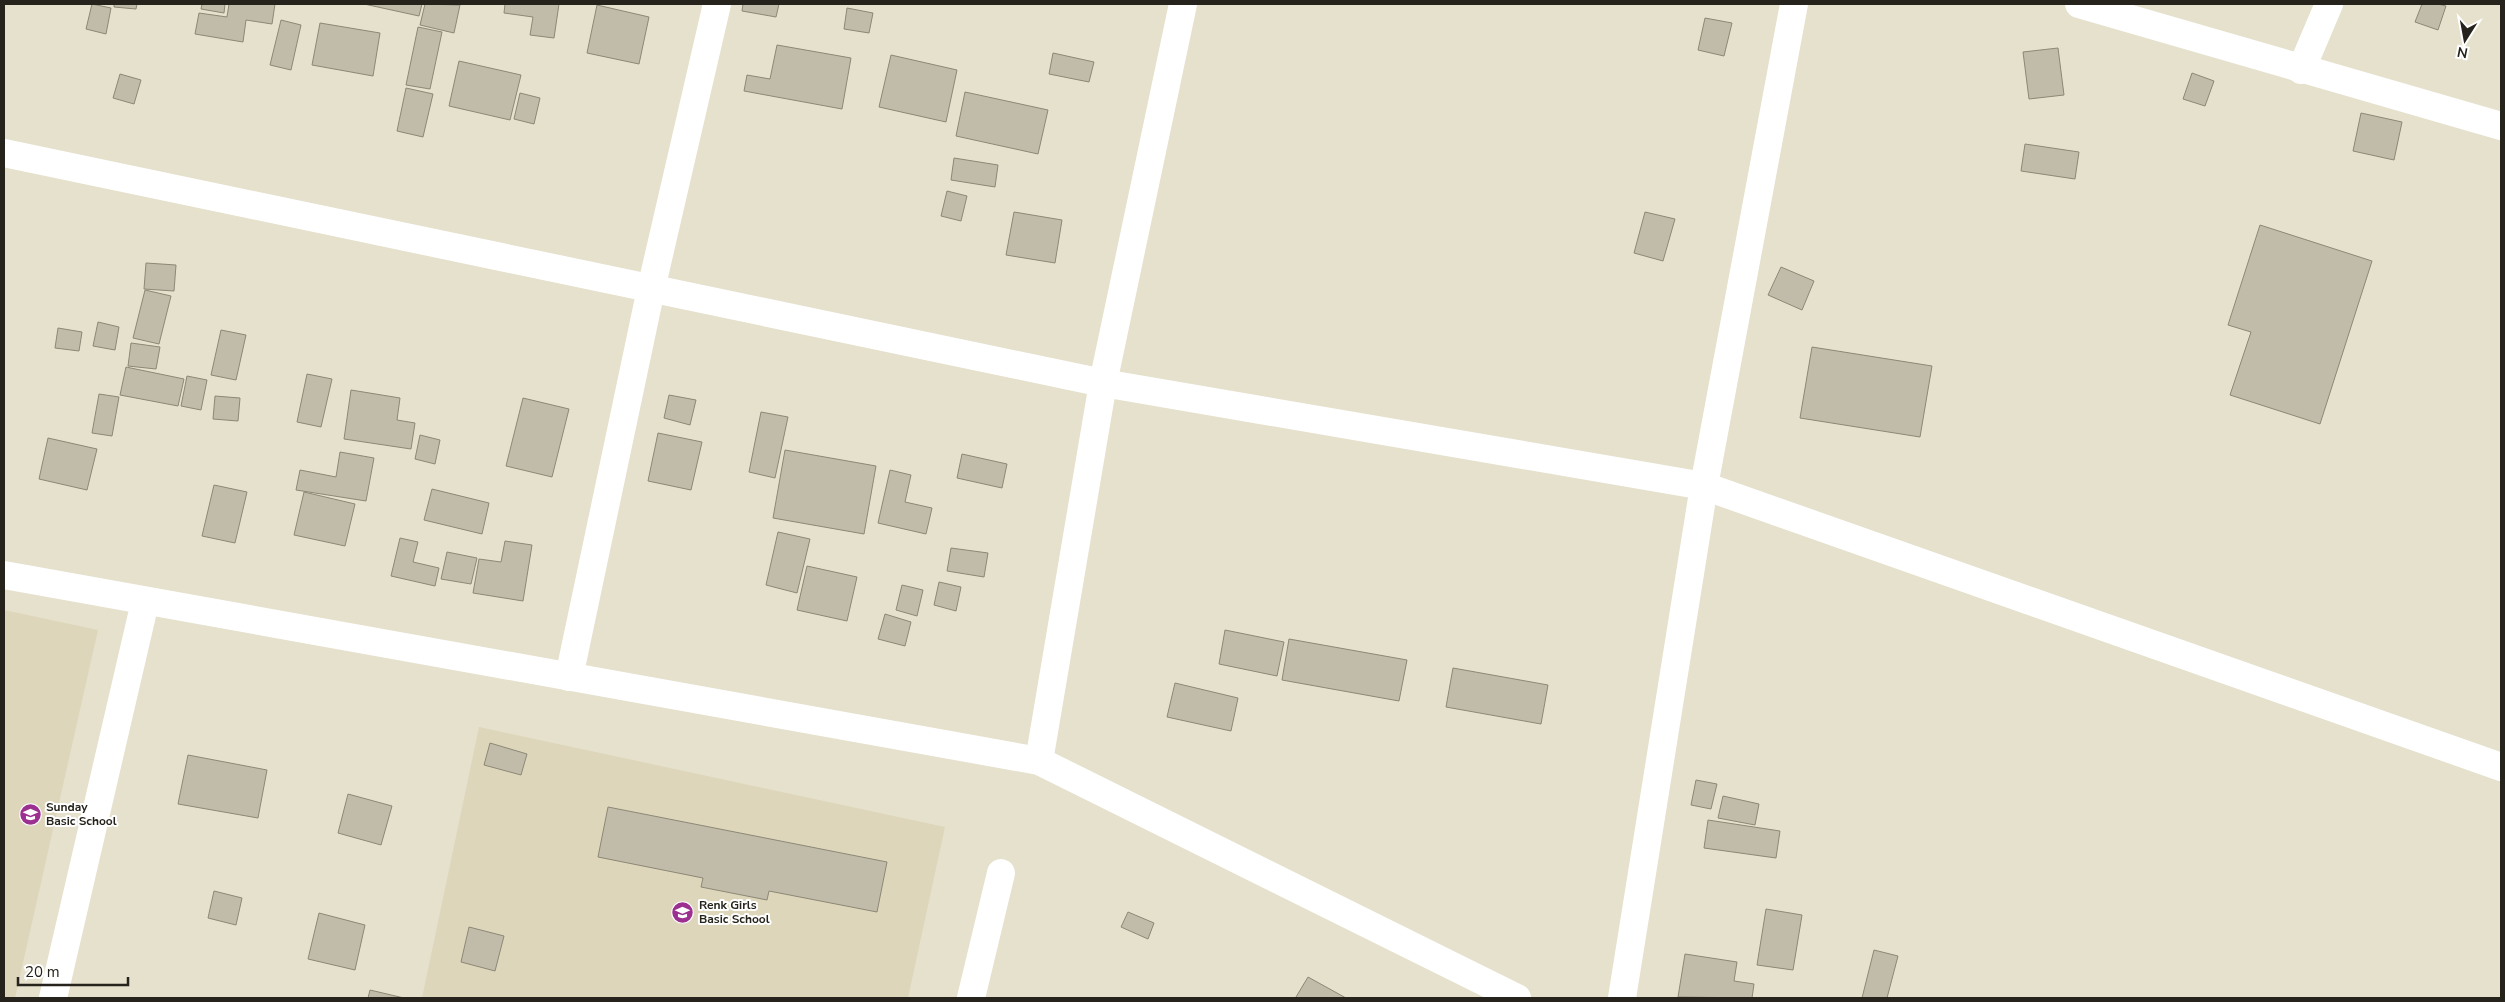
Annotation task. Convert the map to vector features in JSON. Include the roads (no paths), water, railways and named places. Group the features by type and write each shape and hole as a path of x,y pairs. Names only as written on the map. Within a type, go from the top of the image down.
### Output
{"street":[{"path":"569,677 651,289 717,4"},
{"path":"1622,998 1704,486 1794,4"},
{"path":"2079,4 2301,70 2501,126"},
{"path":"2301,70 2329,4"},
{"path":"1039,760 1103,383 1175,5"},
{"path":"4,153 1103,383 1704,486 2501,767"},
{"path":"4,575 145,602 1039,760 1517,998"},
{"path":"52,998 145,602"},
{"path":"971,998 1001,873"}],"place":[{"name":"Sunday Basic School","path":"30,814"},
{"name":"Renk Girls Basic School","path":"683,912"}]}
